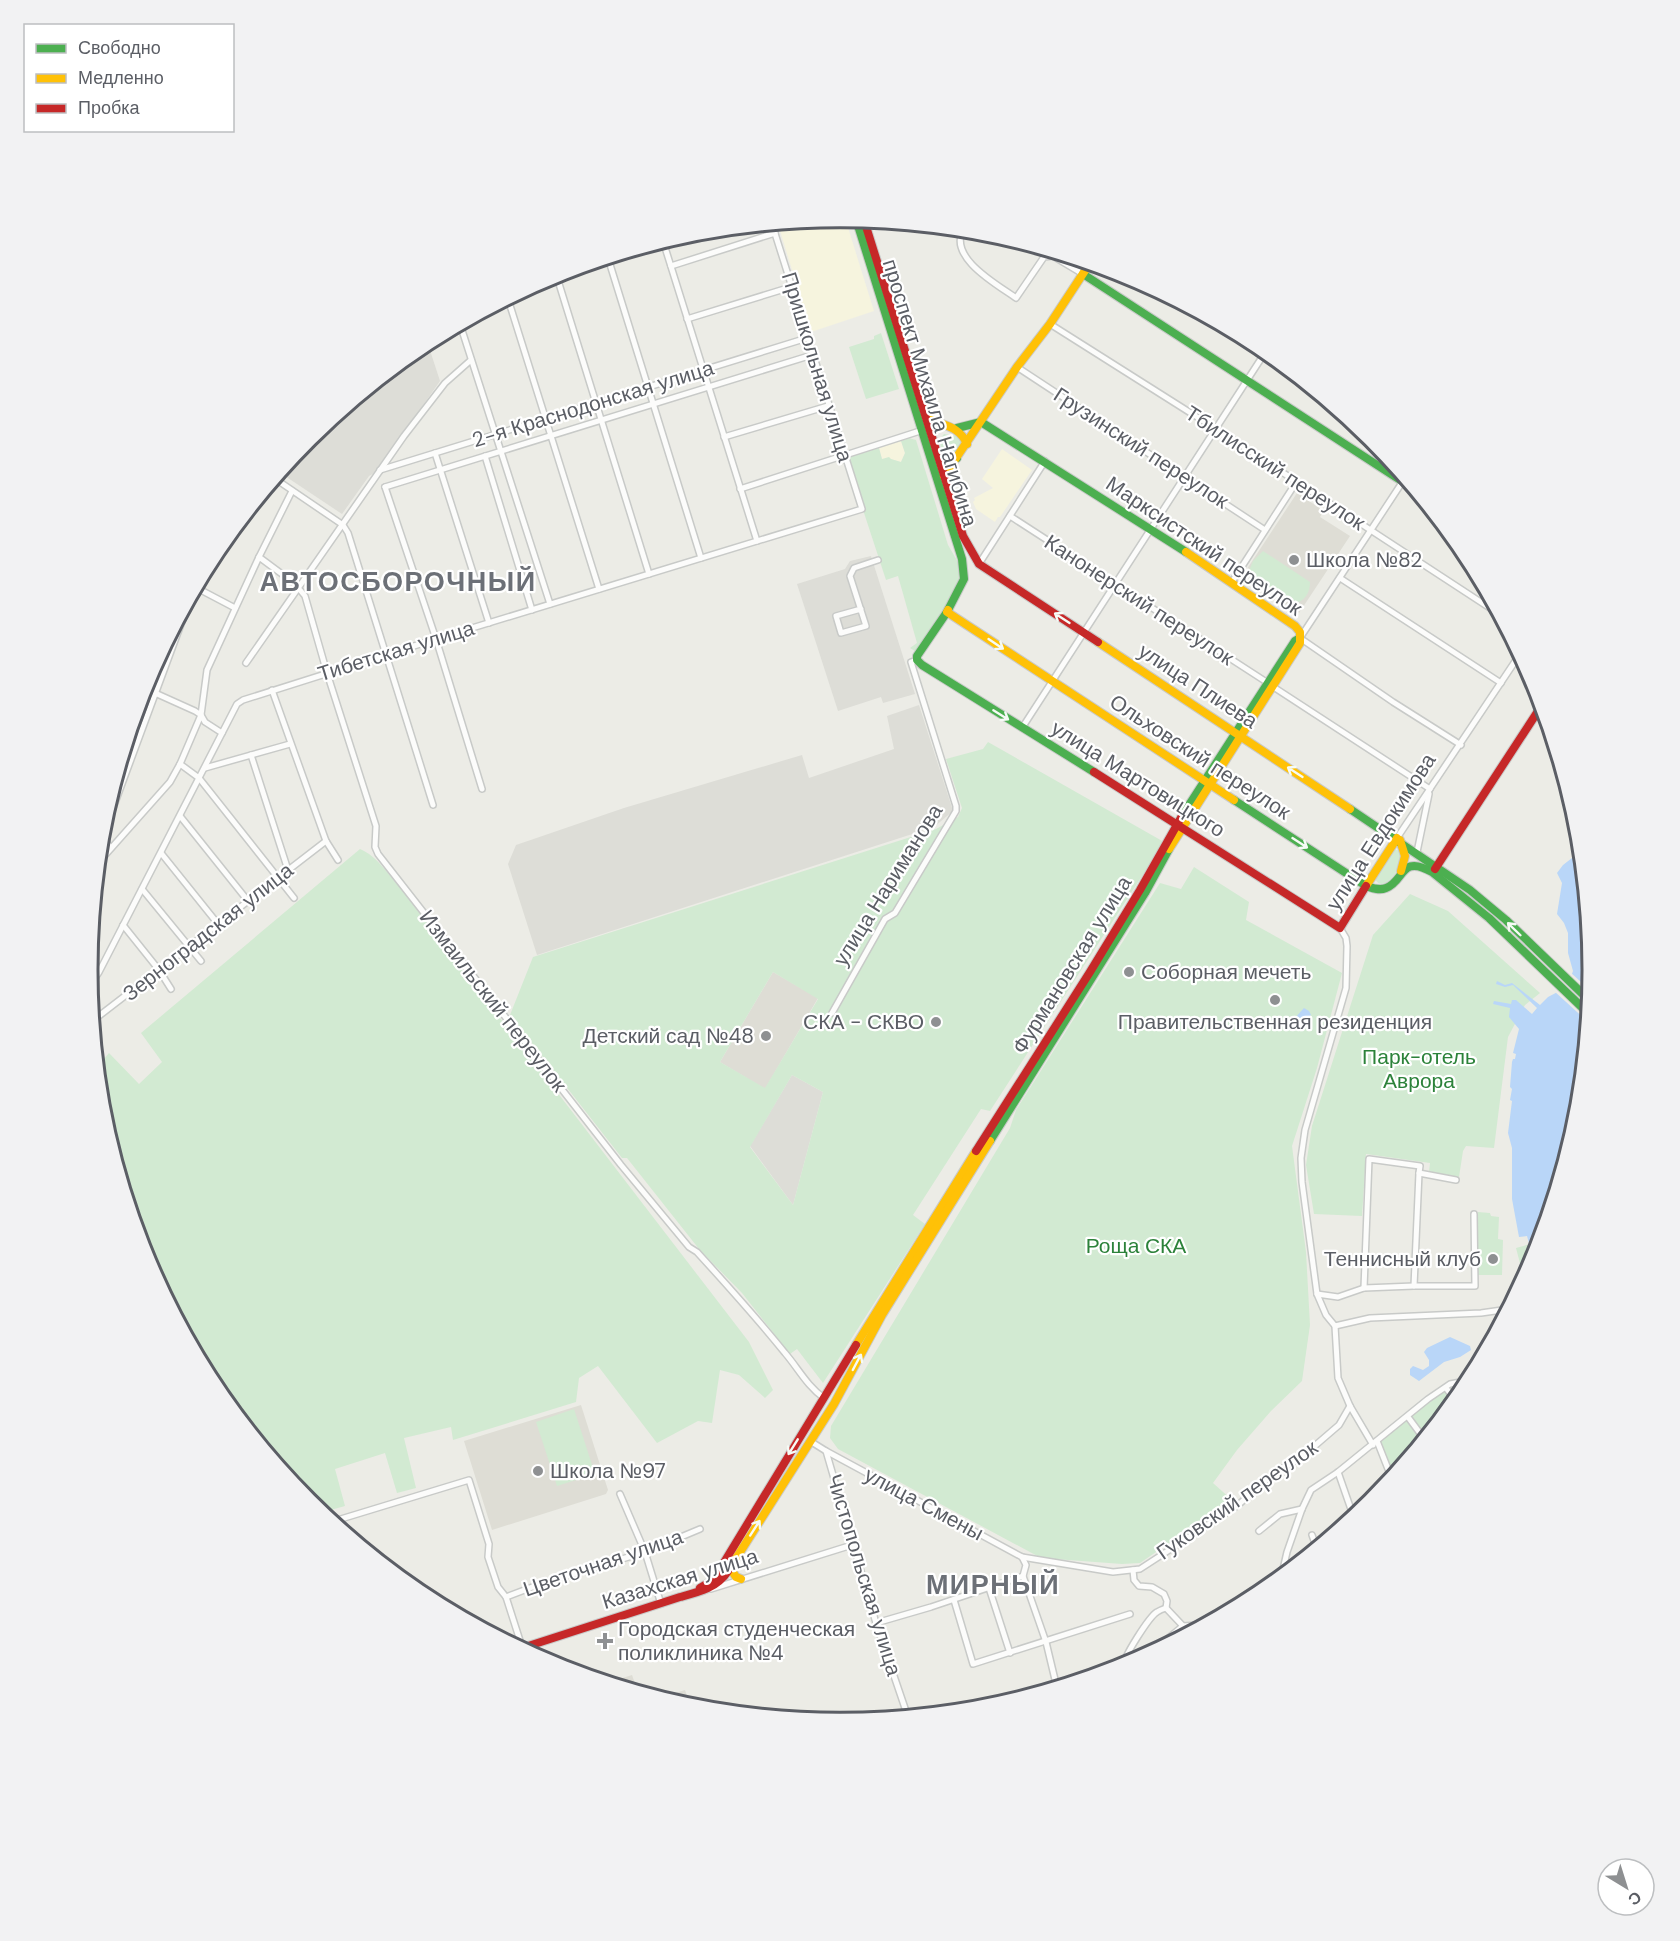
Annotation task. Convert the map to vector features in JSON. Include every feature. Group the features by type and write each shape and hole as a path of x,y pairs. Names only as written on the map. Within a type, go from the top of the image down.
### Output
{"main road":[{"name":"проспект Михаила Нагибина","path":"859,229 928,437 962,559 964,579 947,612"},
{"name":"проспект Михаила Нагибина","path":"867,229 926,417 928,437 938,457 963,536 980,564"},
{"path":"944,476 1086,270"},
{"path":"1083,274 1387,470"},
{"path":"926,417 941,425 957,428 981,422"},
{"name":"Марксистский переулок","path":"981,422 1232,582 1296,626 1300,632 1300,638"},
{"path":"941,425 928,437 938,457 947,460 957,458"},
{"path":"957,428 967,444"},
{"name":"улица Плиева","path":"980,564 1398,839 1417,852 1433,871"},
{"path":"917,660 917,656 947,612"},
{"name":"Ольховский переулок","path":"947,612 1366,886"},
{"name":"Фурмановская улица","path":"879,1314 1091,981 1179,825 1270,684 1300,644 1300,638"},
{"name":"улица Мартовицкого","path":"917,660 1340,928"},
{"path":"1433,871 1536,714"},
{"path":"1366,886 1376,890 1385,890 1401,871 1405,856 1398,839"},
{"name":"улица Евдокимова","path":"1340,928 1398,839"},
{"path":"1401,871 1415,866 1433,871 1474,892 1582,993"},
{"path":"1433,871 1467,899 1581,1007"},
{"path":"680,1597 706,1585 715,1578 774,1478 879,1314"},
{"path":"707,1590 719,1582 731,1566 834,1404 879,1314"},
{"path":"824,1398 834,1404"},
{"path":"774,1478 784,1484"},
{"path":"731,1566 736,1577 741,1579"},
{"name":"Казахская улица","path":"533,1645 707,1590"}],"street":[{"path":"671,266 775,233"},
{"name":"Пришкольная улица","path":"775,233 862,509"},
{"path":"961,238 962,246 969,262 983,276 1016,298 1045,257"},
{"path":"666,249 757,541"},
{"path":"1064,262 1083,274"},
{"path":"610,264 701,558"},
{"path":"558,284 649,574"},
{"path":"687,319 791,287"},
{"path":"510,306 599,589"},
{"name":"Тбилисский переулок","path":"1050,324 1216,429 1487,606"},
{"path":"462,331 550,604"},
{"name":"2-я Краснодонская улица","path":"380,470 807,338"},
{"path":"385,487 812,355"},
{"path":"1022,728 1261,359"},
{"path":"246,663 380,470 445,383 471,360"},
{"name":"Грузинский переулок","path":"1017,367 1265,530"},
{"path":"724,437 828,406"},
{"path":"740,489 844,456 928,437"},
{"path":"435,453 489,623"},
{"path":"485,456 532,610"},
{"path":"980,564 1045,461"},
{"path":"375,478 385,487 436,639 482,789"},
{"path":"281,482 343,525 348,533 433,805"},
{"path":"1232,582 1297,482"},
{"name":"Фурмановская улица","path":"1300,638 1401,485"},
{"path":"108,852 170,782 180,764 201,715 207,670 292,490"},
{"name":"Тибетская улица","path":"98,973 237,704 251,697 385,654 862,509"},
{"name":"Канонерский переулок","path":"1010,516 1430,789"},
{"name":"Измаильский переулок","path":"259,557 299,588 305,596 376,825 375,847 378,854 621,1165 689,1247 697,1252 738,1296 790,1358 812,1389 824,1398"},
{"path":"861,609 836,616 841,633 866,626 861,609 850,576 854,568 878,560"},
{"path":"1340,578 1501,683"},
{"path":"202,592 235,609"},
{"name":"Марксистский переулок","path":"1300,638 1392,702 1461,745"},
{"path":"122,784 175,639"},
{"name":"улица Нариманова","path":"832,1013 885,919 895,913 956,811 948,778 911,662 917,660"},
{"name":"улица Евдокимова","path":"1398,839 1515,662"},
{"path":"272,690 326,841 338,860"},
{"path":"155,693 201,715 205,722 222,733"},
{"path":"205,768 290,744"},
{"path":"250,755 288,870"},
{"path":"180,764 199,778 294,898"},
{"path":"1417,852 1430,789"},
{"path":"180,816 248,901"},
{"name":"Зерноградская улица","path":"99,1016 326,841"},
{"path":"160,853 218,924"},
{"path":"142,889 201,961"},
{"path":"123,925 171,989"},
{"name":"улица Евдокимова","path":"1340,928 1346,938 1347,946 1346,988 1305,1130 1300,1158 1302,1182 1317,1294 1326,1315 1335,1326 1338,1378 1350,1406 1375,1443 1388,1471"},
{"path":"1364,1288 1369,1159 1420,1166 1414,1286"},
{"path":"1419,1173 1456,1180"},
{"path":"1317,1294 1338,1297 1364,1288 1475,1286 1474,1214"},
{"path":"1335,1326 1370,1318 1500,1310"},
{"path":"1284,1566 1302,1509 1311,1490 1338,1472 1428,1399 1450,1384 1457,1383"},
{"path":"1446,1388 1450,1393"},
{"name":"Гуковский переулок","path":"1183,1626 1166,1608 1167,1601 1164,1594 1152,1587 1139,1586 1134,1580 1134,1569 1140,1569 1237,1506 1273,1474 1304,1456 1339,1425 1350,1406"},
{"path":"1408,1417 1421,1433"},
{"name":"Чистопольская улица","path":"810,1441 826,1451 852,1545 905,1710"},
{"name":"улица Смены","path":"826,1451 1022,1557 1113,1572 1134,1569"},
{"path":"1338,1472 1351,1509"},
{"path":"340,1519 469,1480 489,1544 488,1557 498,1587 506,1597 519,1639"},
{"path":"620,1494 645,1552 661,1604"},
{"path":"1259,1531 1280,1514 1302,1509"},
{"name":"Цветочная улица","path":"506,1597 543,1583 645,1552 700,1529"},
{"path":"1312,1535 1314,1542"},
{"name":"Казахская улица","path":"707,1590 852,1545"},
{"path":"1022,1557 1026,1565 1023,1576 1046,1642 1056,1681"},
{"path":"876,1623 954,1600 1023,1576"},
{"path":"989,1588 1010,1653"},
{"path":"954,1600 973,1664 1130,1614"},
{"path":"1126,1655 1155,1612 1166,1608"},
{"path":"1175,1632 1183,1626 1188,1626"}],"shaded area":[{"path":"848,228 874,311 811,332 780,231"},
{"path":"430,351 440,381 376,472 369,476 342,514 286,477 350,412"},
{"path":"901,441 905,453 901,462 882,459 879,448"},
{"path":"1002,449 1032,470 995,522 976,509 973,502 974,498 993,488 982,479"},
{"name":"Школа №82","path":"1297,493 1324,511 1320,517 1350,536 1299,613 1249,580 1251,576 1245,572"},
{"path":"871,556 915,694 883,703 881,697 838,711 797,584 845,569 850,561"},
{"path":"919,705 953,811 934,827 537,955 508,864 516,845 624,808 802,755 809,778 894,749 887,716"},
{"name":"Детский сад №48","path":"773,972 818,998 765,1089 720,1062"},
{"path":"792,1075 823,1092 793,1205 750,1146"},
{"name":"Школа №97","path":"581,1405 608,1490 606,1494 492,1530 464,1441"},
{"path":"632,1675 635,1684 619,1679"},
{"path":"685,1690 687,1697 673,1694"}],"green space":[{"path":"881,333 899,389 866,399 849,347 874,339 874,336"},
{"path":"944,434 961,439 952,458 944,456 939,440"},
{"path":"909,438 916,440 948,545 962,569 960,580 942,614 918,650 915,651 910,648 917,643 898,576 886,580 847,461 849,457 879,448 882,459 889,457 901,462 905,453 901,441"},
{"path":"1263,551 1310,582 1308,593 1302,600 1295,604 1248,573 1253,561"},
{"path":"988,742 1164,842 990,1111 981,1109 913,1215 925,1224 823,1383 797,1349 790,1354 742,1293 699,1249 627,1158 622,1158 510,1015 533,957 936,829 958,817 962,808 946,759 983,749","holes":["773,972 818,999 765,1088 720,1062","792,1075 823,1092 793,1205 750,1147"]},
{"path":"360,849 366,852 377,861 401,889 749,1342 773,1390 765,1398 739,1375 720,1370 712,1423 698,1421 657,1443 598,1366 579,1378 576,1402 453,1440 451,1427 404,1438 416,1488 397,1493 385,1453 335,1469 345,1506 330,1510 282,1460 251,1423 223,1383 197,1342 154,1255 123,1163 103,1060 109,1053 139,1084 162,1062 141,1033"},
{"path":"1393,850 1401,852 1401,863 1389,881 1380,884 1374,876"},
{"name":"Роща СКА","path":"1194,867 1249,902 1246,920 1342,973 1317,1068 1292,1146 1306,1252 1310,1325 1302,1381 1271,1411 1237,1450 1213,1483 1232,1500 1140,1563 1122,1564 1041,1558 838,1449 830,1438 831,1426 1010,1128 1016,1110 1160,883 1181,889"},
{"name":"Парк-отель Аврора","path":"1410,894 1448,911 1540,993 1525,1005 1508,1037 1494,1148 1466,1146 1463,1151 1459,1177 1429,1172 1430,1163 1366,1154 1362,1216 1314,1214 1306,1165 1312,1126 1373,935"},
{"path":"1478,1212 1490,1213 1491,1216 1499,1217 1498,1239 1503,1240 1502,1275 1476,1275"},
{"path":"1530,1244 1521,1266 1516,1248"},
{"path":"1456,1384 1429,1423 1389,1470 1380,1441 1411,1413"},
{"path":"574,1409 595,1474 557,1486 536,1422"}],"water":[{"path":"1573,857 1581,922 1581,1019 1568,1115 1557,1163 1530,1245 1527,1236 1519,1237 1512,1199 1512,1148 1508,1133 1512,1101 1510,1100 1512,1089 1510,1087 1512,1062 1515,1059 1516,1054 1513,1053 1519,1029 1509,1017 1510,1008 1493,1004 1494,1001 1511,1004 1512,1000 1516,1000 1532,1014 1537,1008 1513,985 1505,987 1496,984 1497,981 1505,985 1512,983 1540,1005 1548,997 1567,987 1573,971 1568,953 1568,933 1557,914 1562,883 1557,873"},
{"path":"1304,1008 1311,1015 1299,1025 1285,1030 1285,1022 1294,1019"},
{"path":"1450,1337 1470,1346 1471,1350 1460,1357 1444,1362 1419,1381 1410,1375 1410,1369 1413,1366 1423,1370 1429,1366 1429,1360 1424,1352 1427,1348"}],"pier":[{"path":"1570,972 1582,983 1581,1016 1554,991 1564,985"}],"traffic: fast":[{"path":"859,229 962,559 964,579 948,610"},
{"path":"1083,274 1393,475"},
{"path":"957,428 981,422"},
{"path":"981,422 1186,552"},
{"path":"934,454 945,459 957,458"},
{"path":"947,612 917,656 917,660 1094,772"},
{"path":"1182,816 1295,641 1300,638"},
{"path":"1234,800 1366,886 1386,888 1392,885 1408,867 1422,867 1432,872 1489,918 1581,1007"},
{"path":"1350,809 1470,890 1506,920 1582,993"},
{"path":"990,1141 1145,893 1169,849"}],"traffic: slow":[{"path":"944,476 1086,270"},
{"path":"926,417 955,429 967,444"},
{"path":"1169,849 1300,643 1300,632 1295,626 1186,552"},
{"path":"948,610 947,612 1234,800"},
{"path":"1098,642 1350,809"},
{"path":"1366,886 1397,838"},
{"path":"1400,840 1405,856 1401,871"},
{"path":"728,1571 834,1404 882,1315 990,1141"},
{"path":"856,1345 976,1151"},
{"path":"733,1567 730,1568 736,1577 741,1579"}],"traffic: jam":[{"path":"867,229 963,536 979,564 1098,642"},
{"path":"1435,869 1536,714"},
{"path":"1094,772 1340,928 1366,886"},
{"path":"976,1151 1090,972 1182,816"},
{"path":"700,1588 717,1574 856,1345"},
{"path":"532,1645 701,1591 719,1582 728,1571"}],"place":[{"name":"Школа №82","path":"1294,560"},
{"name":"Соборная мечеть","path":"1129,972"},
{"name":"Правительственная резиденция","path":"1275,1000"},
{"name":"СКА - СКВО","path":"936,1022"},
{"name":"Детский сад №48","path":"766,1036"},
{"name":"Теннисный клуб","path":"1493,1259"},
{"name":"Школа №97","path":"538,1471"},
{"name":"Городская студенческая поликлиника №4","path":"605,1641"}],"district":[{"name":"АВТОСБОРОЧНЫЙ","path":"398,582"},
{"name":"МИРНЫЙ","path":"993,1585"}]}
